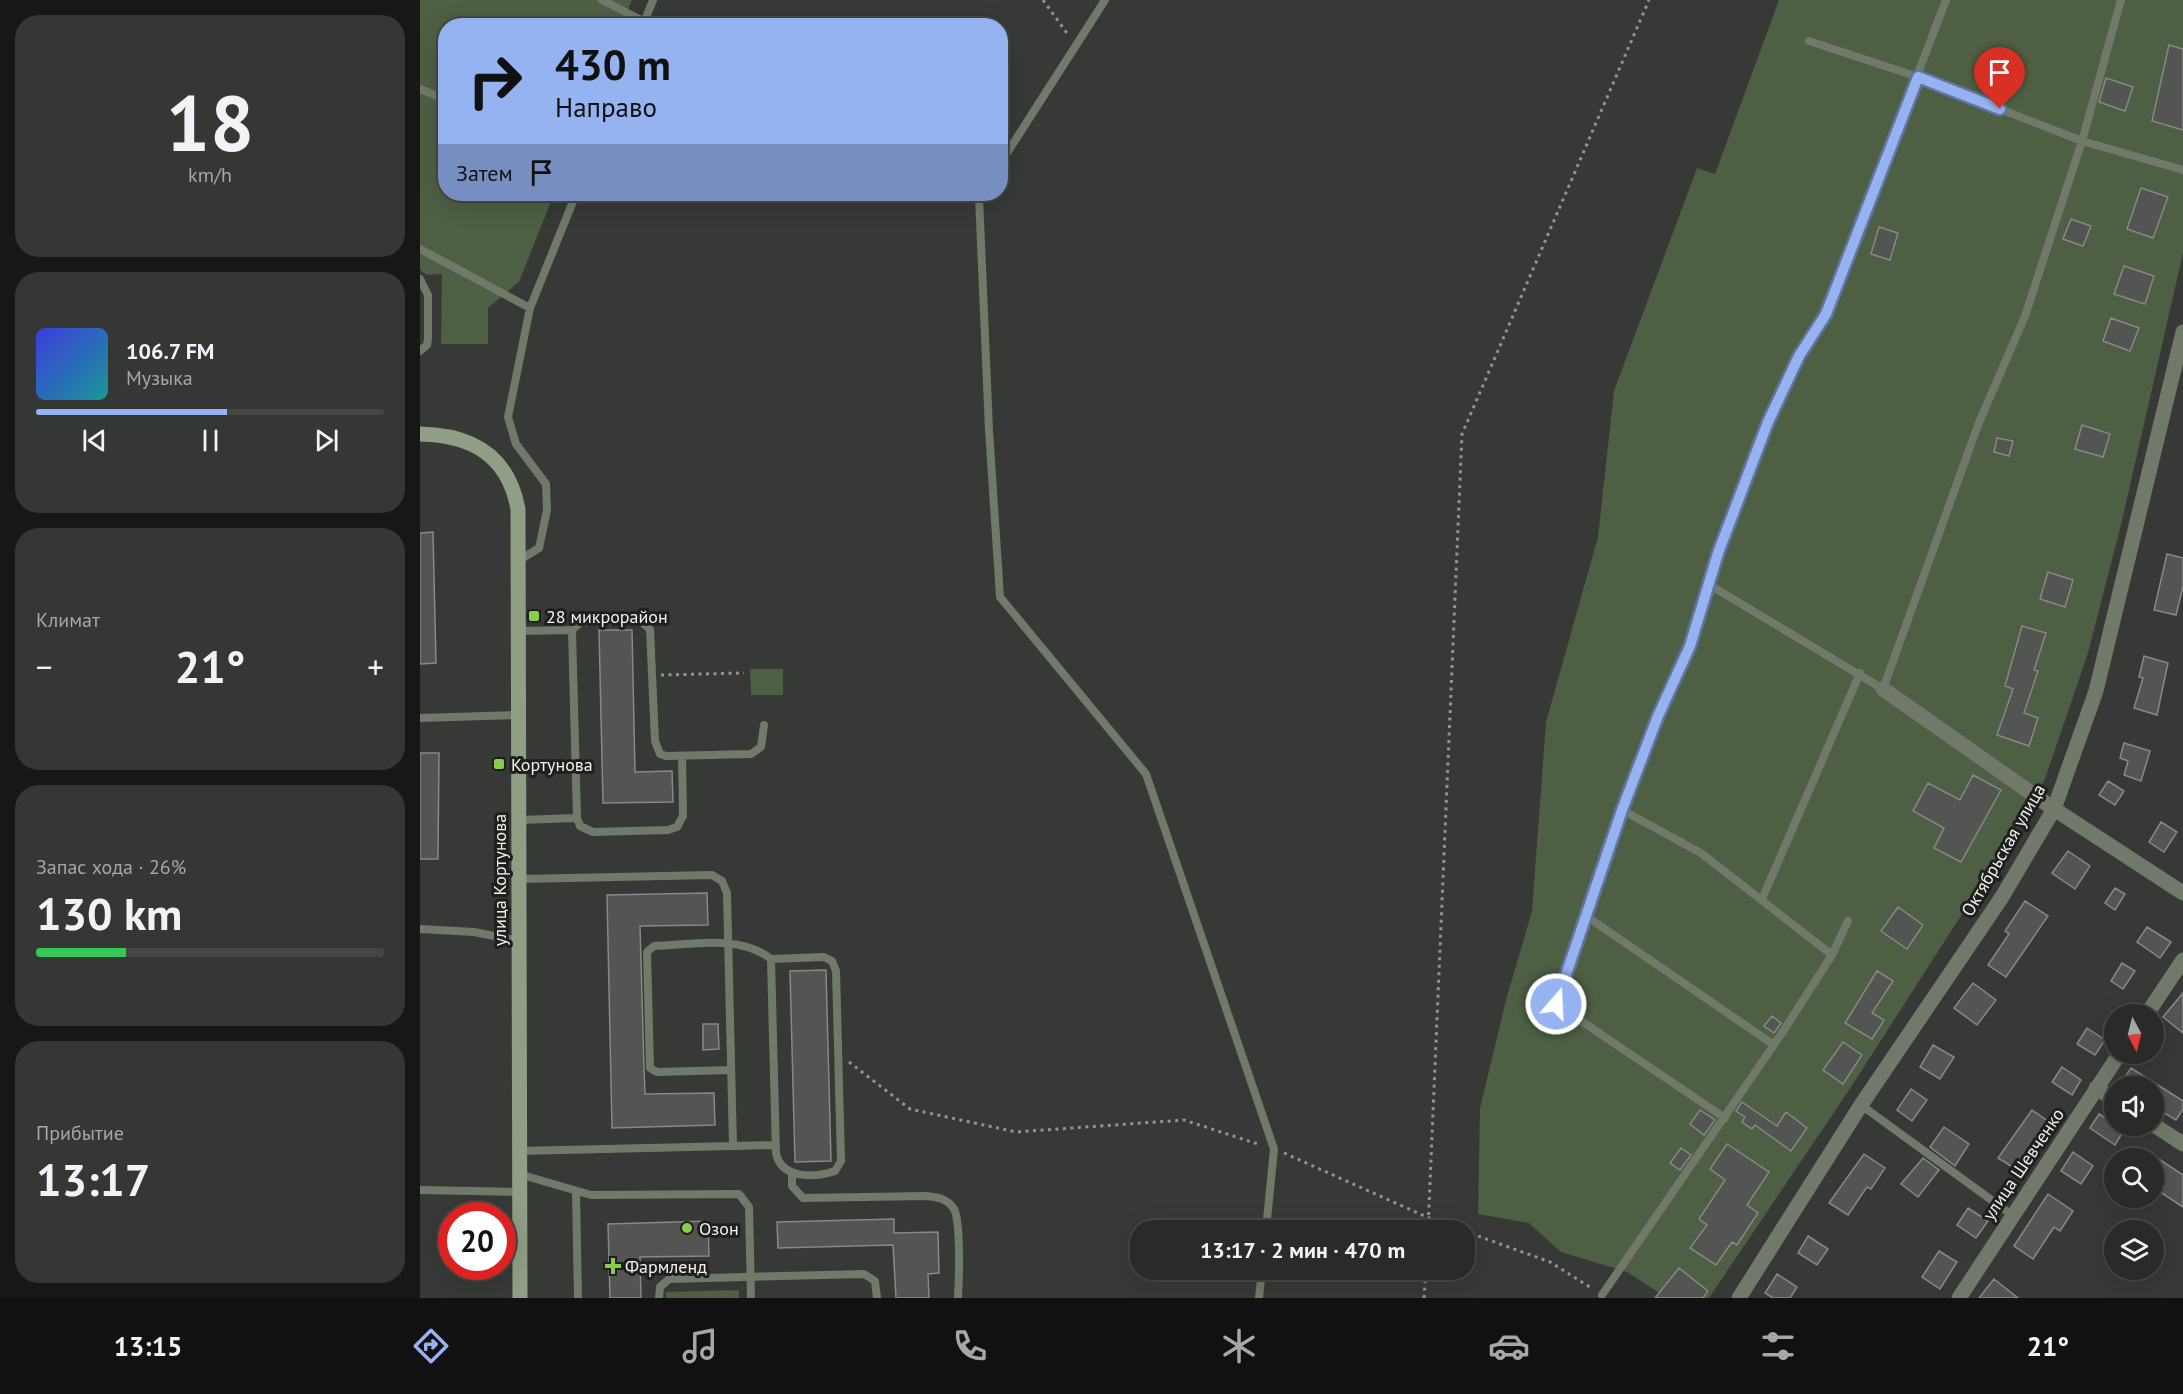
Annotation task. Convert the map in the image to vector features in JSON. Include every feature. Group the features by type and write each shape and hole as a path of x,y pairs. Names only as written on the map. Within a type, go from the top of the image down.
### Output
{"main road":[{"name":"улица Кортунова","path":"420,434 442,435 474,444 501,466 515,491 518,509 520,1298"}],"street":[{"name":"Октябрьская улица","path":"1739,1298 1861,1105 2002,897 2054,809 2096,691 2183,332"},
{"path":"1883,688 2054,809 2183,893"},
{"path":"2154,1004 2183,960"},
{"name":"улица Шевченко","path":"1959,1298 2112,1064"},
{"path":"2096,1088 2104,1093"},
{"path":"2164,1132 2183,1144"}],"lane":[{"path":"602,0 636,18"},
{"path":"648,18 653,0"},
{"path":"1008,152 1106,0"},
{"path":"1725,1118 1556,1004 1622,810 1658,716 1690,646 1708,584 1768,422 1799,356 1826,314 1946,0"},
{"path":"1708,584 1883,688 1978,425 2025,316 2082,141 2121,0"},
{"path":"1809,41 1918,77 2082,141 2183,170"},
{"path":"420,89 438,97"},
{"path":"518,561 539,548 548,510 546,484 516,444 508,417 530,308 573,201"},
{"path":"977,201 1000,597 1146,774 1274,1149 1267,1220"},
{"path":"420,249 530,308"},
{"path":"420,279 428,296 428,339 427,345 420,351"},
{"path":"518,632 572,630 581,622 639,620 646,623 652,635 656,750 666,756 751,754 762,747 764,725"},
{"path":"572,630 577,818 580,826 593,832 668,830 677,827 683,816 682,756"},
{"path":"1762,899 1860,673"},
{"path":"420,718 519,715"},
{"path":"1622,810 1701,854 1832,955"},
{"path":"519,820 577,818"},
{"path":"519,879 712,875 722,881 727,893 733,1146"},
{"path":"1586,916 1774,1045"},
{"path":"1602,1294 1774,1045 1832,955 1848,921"},
{"path":"420,929 474,932 519,941"},
{"path":"420,938 430,929"},
{"path":"731,1070 657,1072 650,1068 646,956 654,946 728,944 750,946 771,959 824,957 835,965 839,1167 829,1173 792,1174 777,1161 771,959"},
{"path":"1861,1105 2012,1215"},
{"path":"519,1151 776,1145"},
{"path":"519,1174 576,1192 597,1196 739,1194 749,1207 751,1298"},
{"path":"792,1174 792,1186 803,1198 926,1196 939,1197 948,1202 957,1219 958,1298"},
{"path":"420,1190 519,1192"},
{"path":"576,1192 578,1298"},
{"path":"659,1298 660,1287 669,1279 864,1274 875,1281 877,1298"},
{"path":"1259,1298 1261,1280"}],"path":[{"path":"1043,0 1077,48"},
{"path":"1429,1218 1462,434 1649,0"},
{"path":"653,675 744,673"},
{"path":"838,1054 910,1109 1016,1132 1184,1120 1274,1149 1435,1220"},
{"path":"1475,1234 1550,1262 1602,1294"},
{"path":"1424,1298 1425,1280"}],"green space":[{"path":"420,0 632,0 624,18 438,18 438,201 551,201 519,282 488,308 488,344 441,344 442,274 427,275 420,270"},
{"path":"1779,0 2183,0 2183,253 2121,525 2088,653 2045,779 2032,805 1851,1087 1709,1298 1667,1298 1627,1272 1561,1252 1529,1223 1478,1214 1480,1108 1506,1000 1532,911 1546,722 1598,537 1614,391 1697,168 1715,174"},
{"path":"750,669 783,669 783,695 751,695"},
{"path":"739,1290 739,1298 666,1298 666,1292"}],"building":[{"path":"2169,45 2183,49 2183,130 2152,121"},
{"path":"2106,78 2133,87 2125,111 2099,102"},
{"path":"2141,188 2168,197 2153,238 2127,229"},
{"path":"2071,219 2091,226 2083,246 2063,239"},
{"path":"1879,227 1898,233 1890,260 1871,254"},
{"path":"2124,266 2154,276 2145,304 2114,294"},
{"path":"2111,318 2139,328 2130,351 2103,341"},
{"path":"2082,425 2110,434 2103,457 2075,449"},
{"path":"1997,438 2013,441 2009,456 1994,452"},
{"path":"433,532 436,663 420,664 420,533"},
{"path":"2167,554 2183,558 2183,586 2176,615 2154,610"},
{"path":"2048,572 2073,580 2065,607 2040,599"},
{"path":"2022,626 2046,633 2034,670 2038,671 2024,713 2038,718 2029,746 1997,735 2013,689 2005,686"},
{"path":"599,630 632,630 635,772 672,771 673,802 603,803"},
{"path":"2144,656 2168,663 2157,715 2134,708 2143,678 2139,677"},
{"path":"2124,743 2150,751 2141,781 2124,775 2128,761 2120,758"},
{"path":"420,753 439,753 438,859 420,859"},
{"path":"1973,775 2001,790 1961,862 1934,848 1944,828 1913,811 1928,783 1960,800"},
{"path":"2108,781 2124,791 2115,805 2099,795"},
{"path":"2161,822 2177,832 2164,852 2149,842"},
{"path":"2068,851 2090,866 2075,889 2052,873"},
{"path":"2115,888 2125,894 2115,910 2105,903"},
{"path":"707,893 708,925 640,926 644,1068 645,1094 714,1093 715,1125 612,1128 607,895"},
{"path":"2025,901 2048,916 2006,977 1988,965 2009,934 2005,931"},
{"path":"1898,907 1923,925 1907,949 1881,931"},
{"path":"2147,927 2171,942 2160,958 2137,942"},
{"path":"2122,963 2135,971 2123,989 2111,981"},
{"path":"826,970 831,1161 795,1162 790,971"},
{"path":"1877,971 1893,981 1872,1013 1884,1020 1872,1039 1845,1023"},
{"path":"1973,983 1996,1000 1977,1025 1954,1008"},
{"path":"2183,993 2183,1033 2164,1016"},
{"path":"1772,1016 1781,1023 1774,1033 1764,1026"},
{"path":"703,1024 718,1024 719,1049 703,1050"},
{"path":"2087,1028 2104,1039 2095,1055 2077,1044"},
{"path":"1843,1042 1862,1055 1843,1084 1823,1070"},
{"path":"1933,1045 1954,1057 1940,1079 1920,1067"},
{"path":"2062,1067 2081,1080 2072,1095 2052,1082"},
{"path":"2131,1068 2144,1076 2126,1076"},
{"path":"1911,1089 1927,1100 1912,1121 1897,1110"},
{"path":"2164,1089 2183,1101 2183,1109 2176,1120 2164,1113"},
{"path":"1742,1102 1777,1126 1786,1112 1807,1128 1791,1151 1755,1125 1752,1129 1742,1122 1745,1117 1736,1111"},
{"path":"1700,1110 1715,1120 1704,1135 1690,1124"},
{"path":"2032,1110 2052,1124 2019,1171 1998,1158"},
{"path":"2099,1114 2104,1117 2104,1136 2120,1136 2115,1145 2090,1128"},
{"path":"1944,1127 1969,1144 1955,1166 1930,1147"},
{"path":"1727,1144 1769,1172 1747,1205 1758,1213 1737,1245 1732,1242 1716,1265 1690,1248 1707,1225 1699,1219 1725,1180 1710,1169"},
{"path":"1681,1148 1691,1155 1680,1170 1670,1163"},
{"path":"2073,1152 2093,1166 2081,1184 2061,1171"},
{"path":"1864,1154 1885,1168 1871,1189 1867,1187 1848,1215 1829,1203"},
{"path":"1923,1158 1939,1170 1918,1197 1901,1184"},
{"path":"2164,1163 2183,1175 2183,1207 2164,1195"},
{"path":"2048,1194 2073,1211 2060,1231 2054,1227 2033,1259 2014,1246"},
{"path":"1968,1208 1988,1221 1976,1238 1957,1225"},
{"path":"894,1219 894,1233 938,1232 939,1273 928,1274 929,1298 896,1298 893,1245 778,1248 777,1222"},
{"path":"708,1221 709,1256 640,1257 641,1298 610,1298 608,1224"},
{"path":"1808,1236 1828,1249 1817,1265 1798,1253"},
{"path":"1939,1251 1957,1262 1940,1289 1922,1277"},
{"path":"1679,1268 1708,1291 1703,1298 1655,1298"},
{"path":"1777,1274 1797,1287 1790,1298 1773,1298 1765,1293"},
{"path":"1994,1279 2018,1298 1979,1298"}],"place":[{"name":"28 микрорайон","path":"534,616"},
{"name":"Кортунова","path":"499,764"},
{"name":"Озон","path":"687,1228"},
{"name":"Фармленд","path":"613,1266"}],"route":[{"path":"1556,1004 1622,810 1658,716 1690,646 1718,553 1768,422 1799,356 1826,314 1918,77 2000,109"}]}
